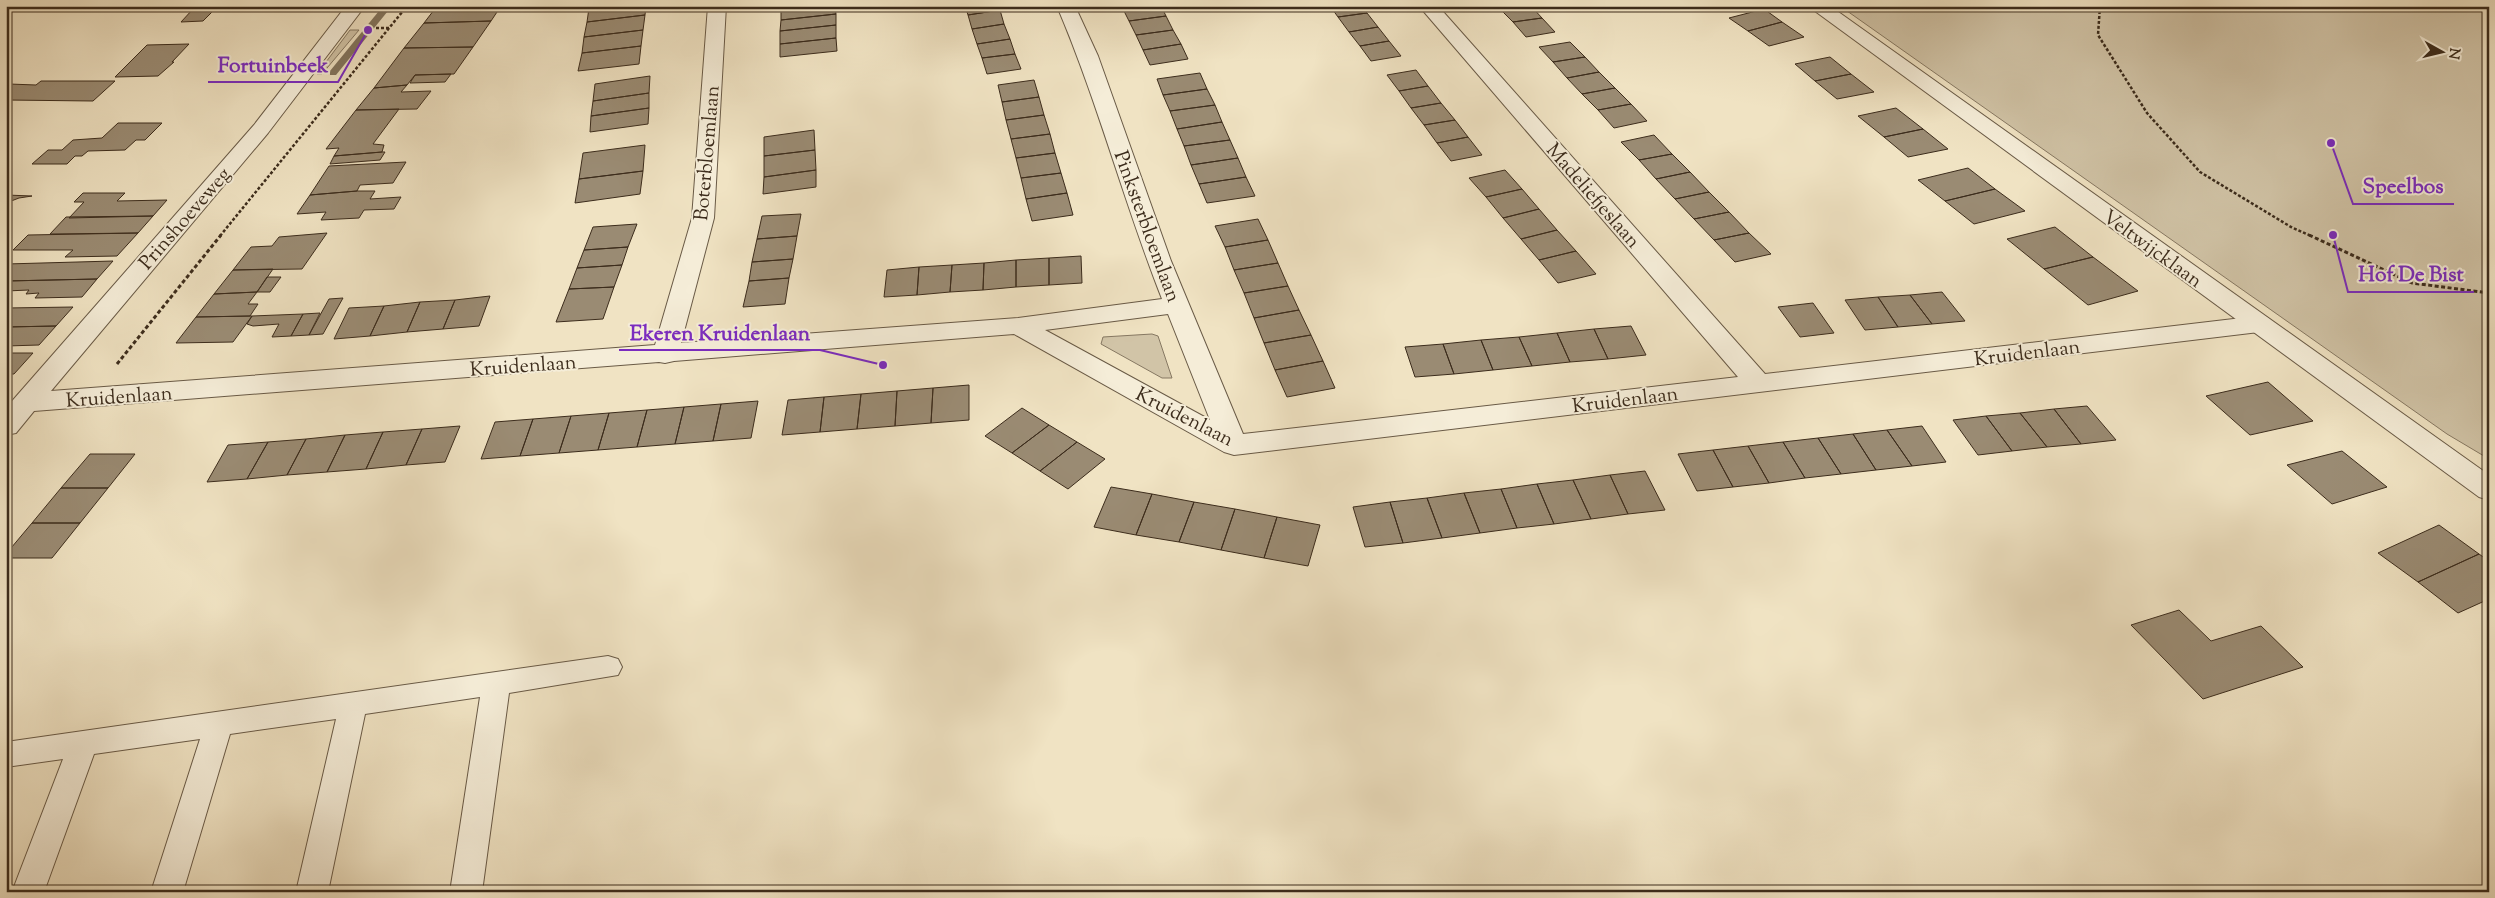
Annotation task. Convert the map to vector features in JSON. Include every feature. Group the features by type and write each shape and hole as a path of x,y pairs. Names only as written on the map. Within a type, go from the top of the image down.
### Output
{"street":[{"name":"Prinshoeveweg","path":"6,426 261,129 356,6"},
{"name":"Boterbloemlaan","path":"665,355 703,218 718,6"},
{"name":"Pinksterbloemlaan","path":"1066,6 1088,56 1176,305 1234,445"},
{"name":"Madeliefjeslaan","path":"1428,6 1759,384"},
{"name":"Veltwijcklaan","path":"1817,6 2489,490"},
{"name":"Kruidenlaan","path":"26,402 665,355 1018,326 1176,305"},
{"name":"Kruidenlaan","path":"1018,326 1234,445 2259,324"}],"lane":[{"path":"6,755 608,667"},
{"path":"466,892 496,683"},
{"path":"312,892 353,704"},
{"path":"167,892 219,724"},
{"path":"28,892 82,744"}],"path":[{"path":"83,398 110,372 407,6"},
{"path":"2100,6 2098,35 2147,113 2200,172 2291,227 2412,283 2489,293"},
{"path":"380,28 390,28"}],"shaded area":[{"path":"1840,6 2489,6 2489,459 2447,434"},
{"path":"350,30 359,30 322,74 317,74"},
{"path":"1152,334 1158,336 1172,378 1162,378 1101,344 1103,337"}],"building":[{"path":"437,6 501,6 491,21 424,23"},
{"path":"601,6 646,6 645,15 587,22 589,8"},
{"path":"835,6 836,14 781,20 781,8"},
{"path":"965,6 998,6 1000,10 968,15"},
{"path":"1161,6 1166,16 1129,21 1122,7"},
{"path":"1330,6 1361,6 1367,13 1338,17"},
{"path":"1515,6 1531,6 1542,18 1513,22 1500,9"},
{"path":"193,9 215,9 203,21 181,22"},
{"path":"1764,9 1782,22 1748,31 1729,18"},
{"path":"1000,10 1004,24 972,29 968,15"},
{"path":"1367,13 1378,27 1349,32 1338,17"},
{"path":"836,14 836,25 780,31 781,20"},
{"path":"645,15 643,30 584,37 587,22"},
{"path":"1166,16 1173,30 1136,35 1129,21"},
{"path":"1542,18 1555,32 1526,37 1513,22"},
{"path":"491,21 473,47 404,48 424,23"},
{"path":"1782,22 1804,37 1769,46 1748,31"},
{"path":"1004,24 1010,39 977,44 972,29"},
{"path":"836,25 836,38 780,44 780,31"},
{"path":"1378,27 1389,41 1360,46 1349,32"},
{"path":"643,30 641,46 582,53 584,37"},
{"path":"1173,30 1181,44 1143,50 1136,35"},
{"path":"836,38 837,51 780,57 780,44"},
{"path":"1010,39 1015,54 982,58 977,44"},
{"path":"1389,41 1401,56 1371,61 1360,46"},
{"path":"1570,42 1585,57 1553,62 1539,47"},
{"path":"189,44 172,62 174,62 158,76 115,77 147,45"},
{"path":"1181,44 1188,59 1150,65 1143,50"},
{"path":"641,46 639,64 578,71 582,53"},
{"path":"473,47 454,74 415,75 407,85 374,88 404,48"},
{"path":"1015,54 1021,69 987,74 982,58"},
{"path":"1585,57 1599,72 1567,78 1553,62"},
{"path":"1830,57 1851,74 1815,81 1795,64"},
{"path":"1416,70 1428,86 1399,91 1387,75"},
{"path":"1599,72 1615,88 1582,94 1567,78"},
{"path":"1200,73 1207,89 1163,95 1157,79"},
{"path":"451,74 445,82 410,83 415,75"},
{"path":"1851,74 1874,92 1837,99 1815,81"},
{"path":"650,76 649,93 593,101 595,84"},
{"path":"1034,80 1039,97 1002,102 998,85"},
{"path":"41,81 115,81 93,101 6,100 6,86 9,84 36,85"},
{"path":"407,85 401,92 431,91 417,109 356,110 374,88"},
{"path":"1428,86 1441,103 1411,108 1399,91"},
{"path":"1615,88 1631,104 1598,110 1582,94"},
{"path":"1207,89 1215,105 1170,111 1163,95"},
{"path":"649,93 649,108 591,116 593,101"},
{"path":"1039,97 1044,115 1006,120 1002,102"},
{"path":"1441,103 1455,120 1424,125 1411,108"},
{"path":"1631,104 1647,121 1614,128 1598,110"},
{"path":"1215,105 1222,122 1177,129 1170,111"},
{"path":"649,108 648,124 590,132 591,116"},
{"path":"1896,108 1923,129 1884,137 1858,116"},
{"path":"399,109 373,144 384,145 382,152 334,156 339,148 326,149 356,110"},
{"path":"1044,115 1050,134 1011,139 1006,120"},
{"path":"1455,120 1468,137 1437,143 1424,125"},
{"path":"1222,122 1230,140 1184,146 1177,129"},
{"path":"118,123 162,123 145,140 136,140 125,150 88,151 82,156 75,156 67,164 32,164 48,150 62,150 73,140 102,138"},
{"path":"1923,129 1948,149 1908,157 1884,137"},
{"path":"814,130 815,150 764,156 764,137"},
{"path":"1050,134 1055,153 1016,158 1011,139"},
{"path":"1654,135 1672,154 1639,160 1621,142"},
{"path":"1468,137 1482,155 1451,161 1437,143"},
{"path":"1230,140 1238,158 1191,165 1184,146"},
{"path":"645,145 643,171 579,179 583,153"},
{"path":"815,150 816,170 764,177 764,156"},
{"path":"385,152 380,160 330,164 334,156"},
{"path":"1055,153 1061,173 1021,178 1016,158"},
{"path":"1672,154 1690,172 1656,179 1639,160"},
{"path":"1238,158 1246,177 1199,184 1191,165"},
{"path":"406,162 393,183 360,185 357,191 310,195 329,166"},
{"path":"1968,168 1995,189 1945,201 1918,180"},
{"path":"816,170 816,187 763,194 764,177"},
{"path":"1505,170 1522,189 1486,197 1469,178"},
{"path":"643,171 640,194 575,203 579,179"},
{"path":"1690,172 1709,192 1675,199 1656,179"},
{"path":"1061,173 1067,193 1026,199 1021,178"},
{"path":"1246,177 1255,196 1207,203 1199,184"},
{"path":"1522,189 1539,209 1503,218 1486,197"},
{"path":"1995,189 2025,211 1974,224 1945,201"},
{"path":"375,191 370,199 401,197 394,209 364,210 359,218 321,220 326,212 297,214 310,195"},
{"path":"1709,192 1729,212 1694,219 1675,199"},
{"path":"83,193 125,193 117,201 167,200 153,216 69,218 84,202 74,202"},
{"path":"1067,193 1073,215 1032,221 1026,199"},
{"path":"6,195 32,196 6,203"},
{"path":"1539,209 1557,230 1521,239 1503,218"},
{"path":"1729,212 1749,233 1714,240 1694,219"},
{"path":"801,214 797,236 757,239 762,216"},
{"path":"153,216 138,233 50,234 66,217"},
{"path":"1258,219 1268,240 1225,247 1215,226"},
{"path":"637,224 628,247 584,250 593,227"},
{"path":"2055,227 2093,257 2044,269 2007,239"},
{"path":"1557,230 1576,251 1539,260 1521,239"},
{"path":"138,233 117,256 65,257 73,250 13,250 28,235"},
{"path":"327,233 302,269 233,270 251,247 272,246 279,237"},
{"path":"1749,233 1771,254 1735,262 1714,240"},
{"path":"797,236 793,259 752,262 757,239"},
{"path":"1268,240 1278,263 1234,270 1225,247"},
{"path":"628,247 622,265 577,268 584,250"},
{"path":"1576,251 1596,274 1558,283 1539,260"},
{"path":"1081,256 1082,283 1049,285 1049,258"},
{"path":"2093,257 2138,291 2088,305 2044,269"},
{"path":"1049,258 1049,285 1016,287 1016,260"},
{"path":"793,259 789,278 749,281 752,262"},
{"path":"1016,260 1016,287 983,290 984,263"},
{"path":"113,261 97,279 6,281 6,264"},
{"path":"984,263 983,290 950,292 952,265"},
{"path":"1278,263 1288,286 1244,293 1234,270"},
{"path":"622,265 614,287 569,289 577,268"},
{"path":"952,265 950,292 917,295 919,267"},
{"path":"919,267 917,295 884,297 887,270"},
{"path":"273,269 257,292 214,294 233,270"},
{"path":"267,277 281,277 270,292 257,292"},
{"path":"789,278 785,304 743,307 749,281"},
{"path":"97,279 82,297 35,298 39,293 26,294 29,290 6,291 6,281"},
{"path":"1288,286 1299,310 1254,318 1244,293"},
{"path":"614,287 603,319 556,322 569,289"},
{"path":"257,292 248,304 258,304 250,316 196,317 214,294"},
{"path":"1942,292 1965,321 1932,324 1910,295"},
{"path":"1910,295 1932,324 1898,327 1878,297"},
{"path":"490,296 479,326 443,329 455,300"},
{"path":"1878,297 1898,327 1865,330 1845,300"},
{"path":"343,298 323,334 309,335 329,299"},
{"path":"455,300 443,329 407,332 420,302"},
{"path":"420,302 407,332 370,336 384,306"},
{"path":"1813,303 1834,333 1800,337 1778,307"},
{"path":"384,306 370,336 334,339 349,308"},
{"path":"73,307 56,326 6,327 6,308"},
{"path":"1299,310 1311,335 1264,343 1254,318"},
{"path":"320,313 309,335 291,336 303,314"},
{"path":"303,314 291,336 272,337 279,324 253,326 247,324 252,316"},
{"path":"252,316 233,342 176,343 196,317"},
{"path":"56,326 39,345 6,346 6,327"},
{"path":"1631,326 1646,355 1608,359 1594,329"},
{"path":"1594,329 1608,359 1570,362 1557,333"},
{"path":"1557,333 1570,362 1532,366 1519,337"},
{"path":"1311,335 1323,361 1275,370 1264,343"},
{"path":"1519,337 1532,366 1493,370 1481,340"},
{"path":"1481,340 1493,370 1454,374 1443,344"},
{"path":"1443,344 1454,374 1415,377 1405,347"},
{"path":"6,353 33,353 14,374 6,374"},
{"path":"1323,361 1335,388 1287,397 1275,370"},
{"path":"2268,382 2313,421 2250,435 2206,396"},
{"path":"969,385 969,420 931,423 933,388"},
{"path":"933,388 931,423 895,426 897,391"},
{"path":"897,391 895,426 857,429 861,394"},
{"path":"861,394 857,429 820,432 824,397"},
{"path":"824,397 820,432 782,435 788,400"},
{"path":"758,401 751,438 713,441 721,404"},
{"path":"721,404 713,441 675,444 684,407"},
{"path":"2087,406 2116,440 2081,444 2054,409"},
{"path":"684,407 675,444 637,447 647,410"},
{"path":"1022,408 1049,425 1012,453 985,436"},
{"path":"2054,409 2081,444 2047,447 2020,413"},
{"path":"647,410 637,447 598,450 609,413"},
{"path":"609,413 598,450 559,453 571,416"},
{"path":"2020,413 2047,447 2012,451 1986,416"},
{"path":"571,416 559,453 520,456 533,419"},
{"path":"1986,416 2012,451 1978,455 1953,420"},
{"path":"533,419 520,456 481,459 495,422"},
{"path":"1049,425 1077,442 1040,471 1012,453"},
{"path":"460,426 445,462 406,465 422,429"},
{"path":"1922,426 1946,462 1912,466 1887,430"},
{"path":"422,429 406,465 366,469 383,432"},
{"path":"1887,430 1912,466 1876,470 1853,434"},
{"path":"383,432 366,469 327,472 345,435"},
{"path":"1853,434 1876,470 1841,474 1818,438"},
{"path":"345,435 327,472 287,475 306,439"},
{"path":"1818,438 1841,474 1805,478 1783,442"},
{"path":"306,439 287,475 247,479 268,442"},
{"path":"268,442 247,479 207,482 228,445"},
{"path":"1077,442 1105,459 1068,489 1040,471"},
{"path":"1783,442 1805,478 1769,483 1748,446"},
{"path":"1748,446 1769,483 1733,487 1713,450"},
{"path":"1713,450 1733,487 1697,491 1678,454"},
{"path":"2342,451 2387,487 2332,504 2287,465"},
{"path":"90,454 135,454 108,488 61,488"},
{"path":"1645,471 1665,510 1628,514 1610,475"},
{"path":"1610,475 1628,514 1591,519 1573,480"},
{"path":"1573,480 1591,519 1554,524 1537,484"},
{"path":"1537,484 1554,524 1517,528 1501,489"},
{"path":"1111,487 1152,494 1136,535 1094,527"},
{"path":"61,488 108,488 80,523 32,523"},
{"path":"1501,489 1517,528 1480,533 1464,493"},
{"path":"1464,493 1480,533 1442,538 1427,498"},
{"path":"1152,494 1194,502 1179,542 1136,535"},
{"path":"1427,498 1442,538 1403,543 1390,502"},
{"path":"1194,502 1235,509 1221,550 1179,542"},
{"path":"1390,502 1403,543 1365,547 1353,507"},
{"path":"1235,509 1277,517 1264,558 1221,550"},
{"path":"1277,517 1320,525 1308,566 1264,558"},
{"path":"32,523 80,523 52,558 6,558 6,554"},
{"path":"2439,525 2479,554 2418,582 2378,553"},
{"path":"2479,554 2489,561 2489,599 2458,613 2418,582"},
{"path":"2179,610 2211,641 2261,626 2303,667 2203,699 2131,625"}],"waterway":[{"path":"333,73 388,6"}],"place":[{"name":"Fortuinbeek","path":"368,30"},
{"name":"Speelbos","path":"2331,143"},
{"name":"Hof De Bist","path":"2333,235"},
{"name":"Ekeren Kruidenlaan","path":"883,365"}]}
